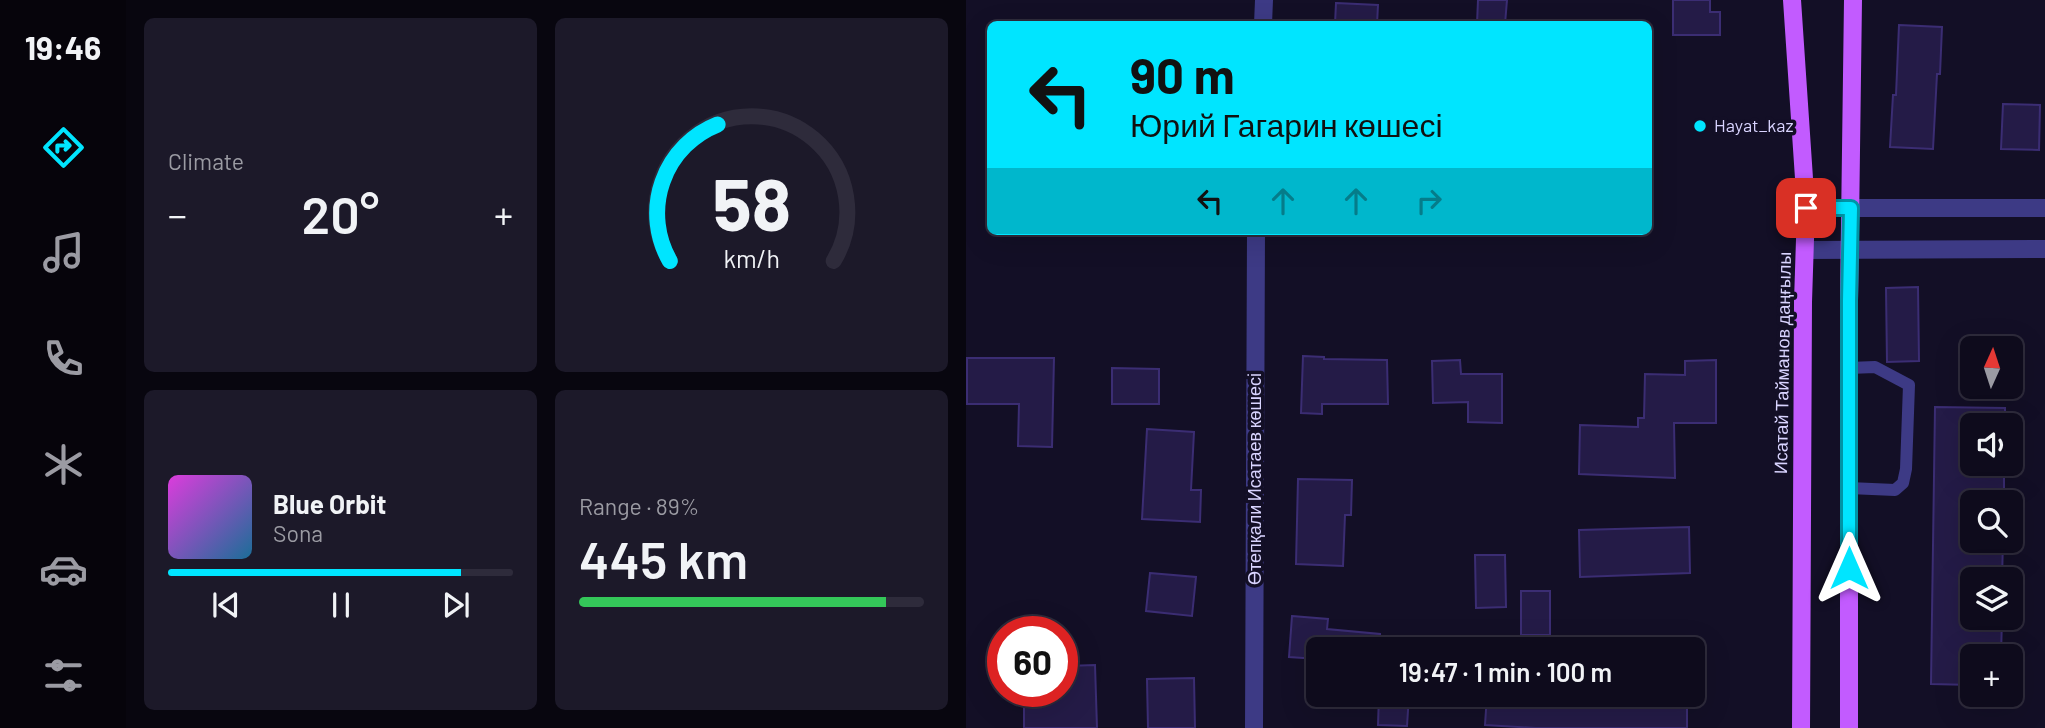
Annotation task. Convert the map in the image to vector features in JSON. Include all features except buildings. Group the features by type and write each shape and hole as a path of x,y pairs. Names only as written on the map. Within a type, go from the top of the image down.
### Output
{"main road":[{"name":"Исатай Тайманов даңғылы","path":"1792,0 1806,208 1801,728"},
{"path":"1849,728 1853,0"}],"street":[{"path":"1263,21 1264,0"},
{"path":"1806,208 2045,208"},
{"name":"Өтепқали Исатаев көшесі","path":"1254,728 1256,235"},
{"path":"1806,250 2045,249"}],"lane":[{"path":"1849,368 1875,368 1909,385 1906,469 1903,483 1895,490 1849,488"}],"place":[{"name":"Hayat_kaz","path":"1700,126"}],"route":[{"path":"1806,208 1851,208 1849,568"}]}
